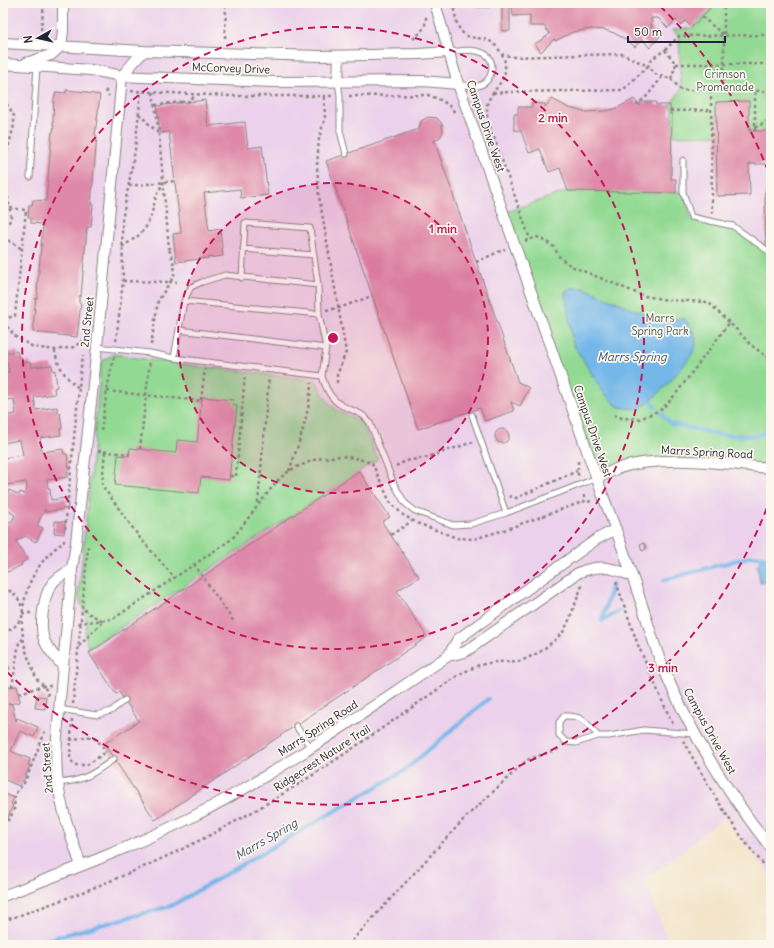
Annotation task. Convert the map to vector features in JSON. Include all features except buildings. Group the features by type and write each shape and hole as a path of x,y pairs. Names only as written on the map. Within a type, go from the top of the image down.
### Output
{"street":[{"path":"20,65 51,55 61,46 63,31 63,3"},
{"name":"Campus Drive West","path":"435,3 458,84 616,529 660,659 676,696 710,759 739,805 771,848"},
{"name":"McCorvey Drive","path":"3,42 144,51 339,56 448,52"},
{"path":"122,76 144,51"},
{"path":"338,81 339,56"},
{"name":"McCorvey Drive","path":"3,64 91,70 122,76 273,82 423,81 458,84"},
{"name":"2nd Street","path":"81,866 63,810 58,783 56,740 72,569 97,346 122,76"},
{"name":"Marrs Spring Road","path":"597,478 619,468 662,461 771,468"},
{"path":"448,656 458,639 597,539 616,529"},
{"name":"Marrs Spring Road","path":"3,896 110,854 189,818 244,788 311,748 448,656 466,652 578,573 593,567 599,567 615,569 632,576"},
{"path":"63,666 45,643 42,630 43,613 46,597 52,583 72,569"}],"lane":[{"path":"448,52 478,51 488,56 491,62 491,74 484,84 478,86 458,84"},
{"path":"30,177 37,66"},
{"path":"338,81 340,96 340,131 346,154"},
{"path":"683,160 684,192 691,217 733,226 771,253"},
{"path":"242,278 245,223 310,228 318,285 319,314 326,348 323,379 333,398 339,404 361,414 366,418 370,424 394,484 405,504 415,511 453,525 471,524 506,513 597,478"},
{"path":"243,250 314,255"},
{"path":"174,358 184,301 191,287 202,282 225,276 318,285"},
{"path":"184,301 319,314"},
{"path":"179,330 326,348"},
{"path":"97,346 323,379"},
{"path":"472,414 506,513"},
{"path":"59,709 98,715 111,711 125,700"},
{"path":"598,736 585,720 575,716 564,716 559,722 559,735 566,742 576,743 598,736 609,736 644,730 696,734"},
{"path":"296,726 311,748"},
{"path":"58,783 85,778 114,759"}],"path":[{"path":"41,30 44,3"},
{"path":"225,38 226,3"},
{"path":"454,3 456,21 462,32 472,38 489,40 503,54 511,57 622,54 648,66 654,74 671,79 681,90 771,90"},
{"path":"722,91 724,64 724,3"},
{"path":"414,39 421,33 426,25 426,14"},
{"path":"702,17 724,35"},
{"path":"492,93 623,90 648,66 653,58 665,50 679,36 771,35"},
{"path":"665,50 676,64"},
{"path":"503,54 505,74 501,82 492,93 487,105 488,118 530,239"},
{"path":"676,64 771,64"},
{"path":"671,79 676,64"},
{"path":"636,105 647,96 662,76"},
{"path":"105,90 111,100"},
{"path":"711,90 712,222"},
{"path":"100,436 107,391 116,349 123,281 122,221 129,186 141,91 230,96 324,97 428,95 450,106 457,117"},
{"path":"755,91 755,131"},
{"path":"140,449 150,353 158,301 175,273 169,248 159,134 153,92"},
{"path":"155,105 191,101 195,94"},
{"path":"323,379 337,382 337,375 346,352 319,196 317,166 320,138 325,118 324,97"},
{"path":"3,99 14,116 14,125 6,156 5,172 11,217 8,224 3,229"},
{"path":"670,111 711,110"},
{"path":"139,114 159,134"},
{"path":"749,129 771,118"},
{"path":"129,186 175,181"},
{"path":"122,247 138,236 146,227 151,216 156,196 163,183"},
{"path":"3,318 15,316 26,210 10,208"},
{"path":"3,237 22,249"},
{"path":"476,262 514,244 537,237 554,247 560,258 571,266 644,296 669,300 708,302 730,322 750,344 771,360"},
{"path":"169,248 174,248"},
{"path":"504,249 506,256"},
{"path":"123,281 177,282"},
{"path":"339,308 372,296"},
{"path":"3,322 15,336 33,347 55,350 74,347 87,338"},
{"path":"614,415 622,418 640,419 662,409 675,395 730,322"},
{"path":"86,345 88,330"},
{"path":"55,350 60,366 73,384 79,389"},
{"path":"3,632 14,628 19,622 26,594 39,566 54,549 64,542 81,367 84,352"},
{"path":"768,359 771,370"},
{"path":"107,391 201,401 205,362"},
{"path":"230,476 236,476 245,373"},
{"path":"258,504 269,374"},
{"path":"289,471 310,399 311,380"},
{"path":"67,624 103,621 119,616 174,577 232,539 277,481 289,471 302,464 324,458 340,456 387,466 395,466 406,461 440,454 480,440"},
{"path":"99,444 98,452 130,454"},
{"path":"105,452 102,483 104,488 140,538 174,577"},
{"path":"372,463 390,502 403,516 412,521 457,538 474,539 504,530 585,501 581,484 576,472 578,462 576,455"},
{"path":"507,495 516,498 576,472"},
{"path":"391,535 412,521"},
{"path":"70,740 91,736 96,739 108,752 87,765 74,765 70,758 70,740 82,623 88,544"},
{"path":"194,564 234,622"},
{"name":"Ridgecrest Nature Trail","path":"3,921 85,892 171,855 238,820 286,792 460,674 479,665 521,661 540,652 563,632 586,579"},
{"path":"3,588 10,590 20,601 23,639 37,678 44,686 48,695 48,702"},
{"path":"83,606 86,612 103,621"},
{"path":"79,646 103,621"},
{"path":"12,687 19,642 23,639"},
{"path":"19,692 44,686"},
{"path":"3,825 10,818 14,810 15,794 29,772 45,733 46,725"},
{"path":"348,945 465,818 527,760 576,743"}],"shaded area":[{"path":"3,3 771,3 771,876 724,817 645,881 669,945 3,945"}],"green space":[{"name":"Crimson Promenade","path":"713,3 771,3 771,134 673,136 673,110 670,105 681,90 679,36 672,30 693,28 713,7"},
{"name":"Marrs Spring Park","path":"568,191 683,192 691,217 733,226 771,253 771,468 662,461 597,478 503,213"},
{"path":"113,354 163,362 315,380 325,398 335,409 361,421 378,459 88,649 85,633 87,620 79,598 79,592 101,365 103,361"}],"water":[{"name":"Marrs Spring","path":"570,288 584,288 657,319 685,319 690,326 696,342 694,350 670,382 645,405 638,409 618,407 603,392 573,344 565,292"},
{"path":"771,556 771,584 760,582 757,565 764,557"}],"waterway":[{"name":"Marrs Spring","path":"651,401 656,407"},
{"path":"661,413 671,424 721,435 757,436 771,430"},
{"path":"664,580 752,556 764,557"},
{"path":"602,621 612,584"},
{"path":"602,621 619,611"},
{"name":"Marrs Spring","path":"27,945 171,906 404,771 488,699"}]}
